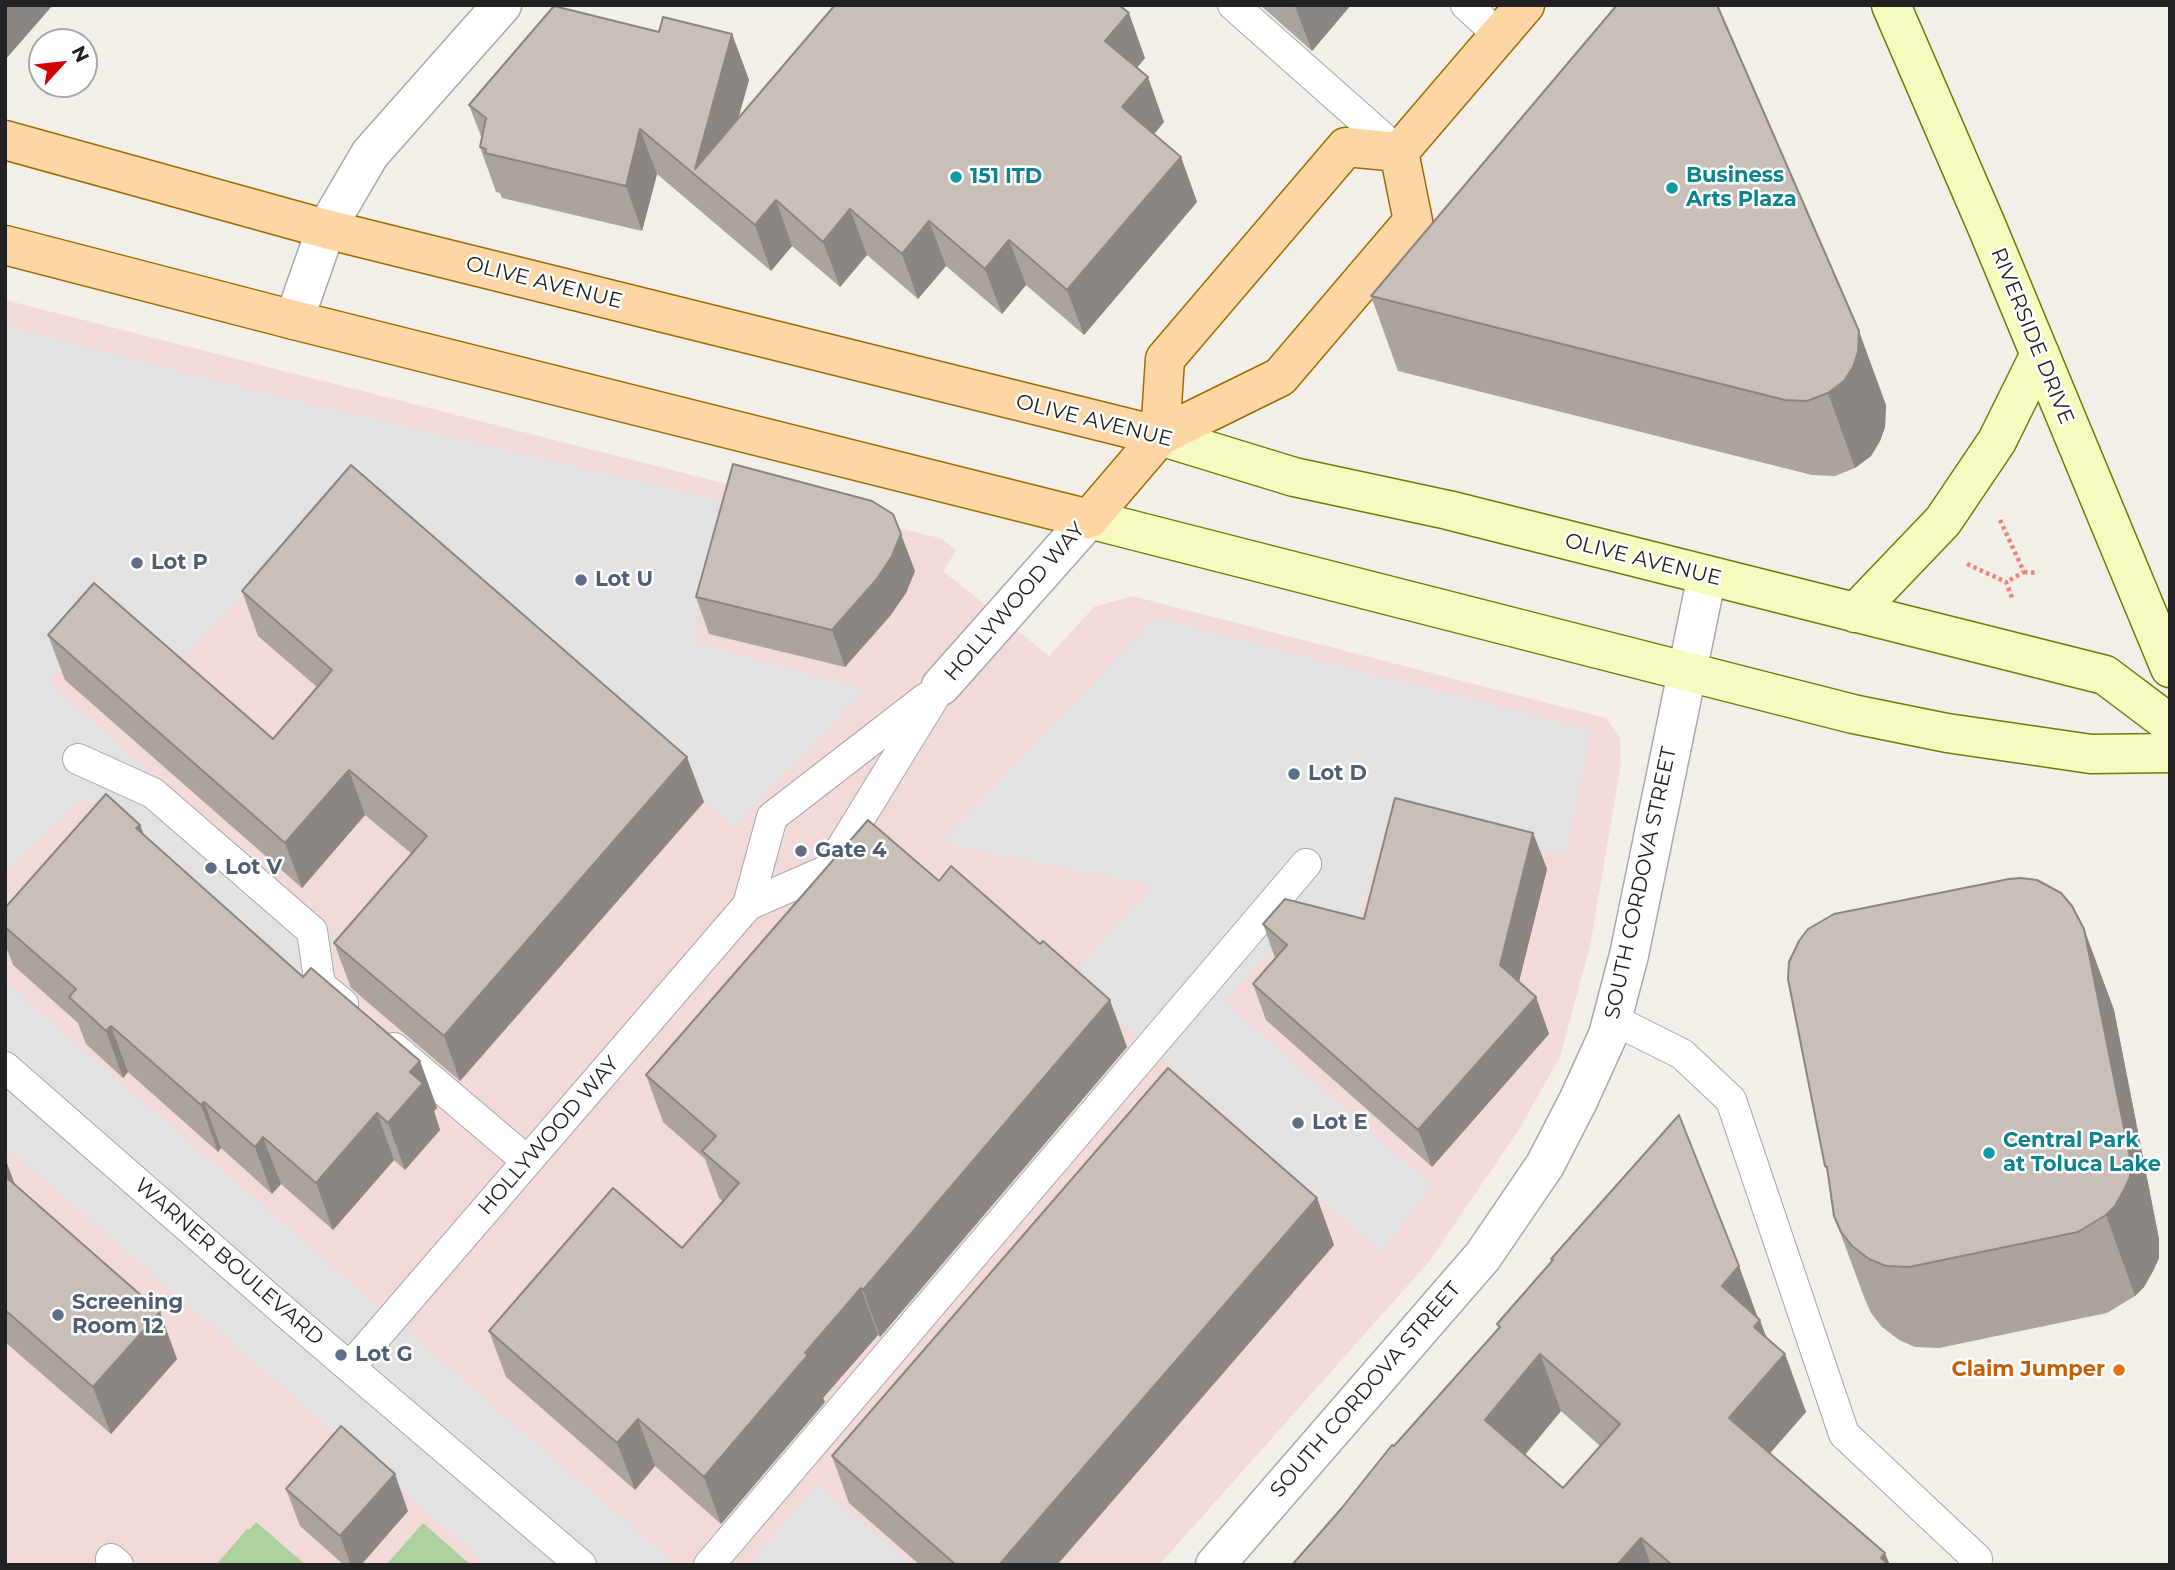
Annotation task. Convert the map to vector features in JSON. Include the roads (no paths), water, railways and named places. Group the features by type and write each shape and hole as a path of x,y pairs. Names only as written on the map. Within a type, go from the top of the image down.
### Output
{"main road":[{"path":"1399,152 1525,5"},
{"name":"RIVERSIDE DRIVE","path":"1891,5 2170,668"},
{"name":"OLIVE AVENUE","path":"5,139 326,229 1160,436 1294,477 1448,510 2105,676 2170,724"},
{"path":"1160,436 1166,359 1346,147 1399,152"},
{"path":"1089,519 1160,436 1280,377 1413,221 1399,152"},
{"path":"5,245 1853,714 1947,733 2104,756 2170,753"},
{"path":"1855,613 1943,521 1997,441 2040,354"}],"street":[{"path":"294,320 326,229 370,155 502,5"},
{"name":"HOLLYWOOD WAY","path":"942,686 1089,519"},
{"name":"SOUTH CORDOVA STREET","path":"1215,1565 1483,1256 1545,1165 1583,1090 1608,1035 1632,942 1706,575"}],"lane":[{"path":"1233,5 1399,152"},
{"path":"1466,5 1499,35"},
{"name":"HOLLYWOOD WAY","path":"350,1367 748,905 772,817 942,686"},
{"name":"HOLLYWOOD WAY","path":"748,905 828,870 942,686"},
{"path":"78,759 153,793 312,931 320,985 527,1161"},
{"path":"709,1565 1306,864"},
{"path":"1612,1019 1682,1054 1731,1100 1844,1434 1977,1559"},
{"name":"WARNER BOULEVARD","path":"5,1068 581,1565"}],"place":[{"name":"151 ITD","path":"956,177"},
{"name":"Business Arts Plaza","path":"1672,188"},
{"name":"Lot P","path":"137,563"},
{"name":"Lot U","path":"581,580"},
{"name":"Lot D","path":"1294,774"},
{"name":"Gate 4","path":"801,851"},
{"name":"Lot V","path":"211,868"},
{"name":"Lot E","path":"1298,1123"},
{"name":"Central Park at Toluca Lake","path":"1989,1153"},
{"name":"Screening Room 12","path":"58,1315"},
{"name":"Lot G","path":"341,1355"},
{"name":"Claim Jumper","path":"2119,1370"}]}
